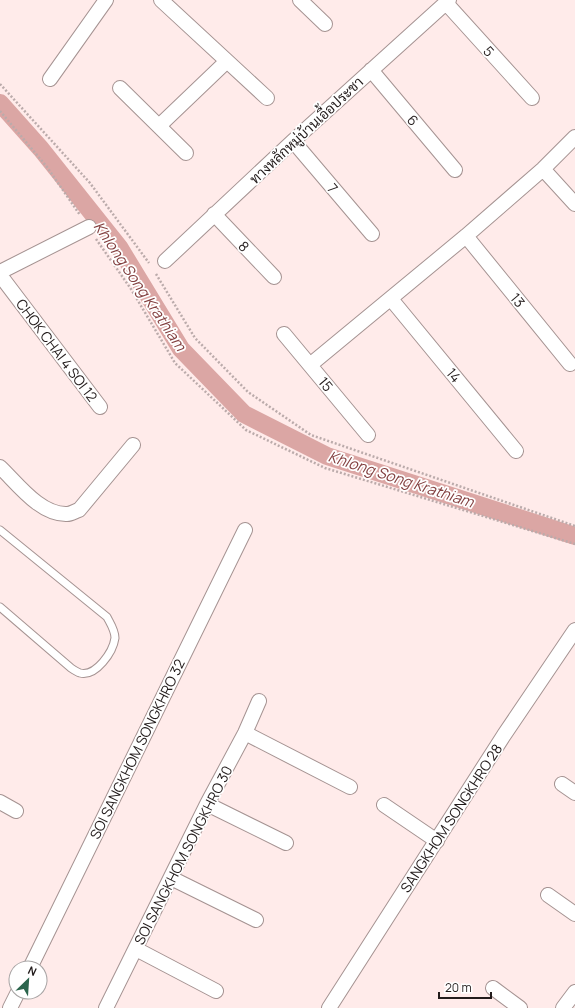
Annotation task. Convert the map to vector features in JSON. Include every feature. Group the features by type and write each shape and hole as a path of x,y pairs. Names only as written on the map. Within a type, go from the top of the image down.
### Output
{"street":[{"path":"50,79 106,0"},
{"path":"161,0 267,98"},
{"path":"300,0 325,24"},
{"name":"ทางหลักหมู่บ้านเอื้อประชา","path":"159,266 371,70 447,2"},
{"name":"5","path":"447,2 532,98"},
{"path":"158,126 227,61"},
{"name":"6","path":"371,70 455,170"},
{"path":"120,88 186,153"},
{"path":"310,365 391,299 544,169 575,137"},
{"name":"7","path":"293,142 372,234"},
{"path":"544,169 575,204"},
{"name":"8","path":"214,214 274,277"},
{"path":"0,274 89,227"},
{"name":"13","path":"466,236 570,364"},
{"name":"CHOK CHAI 4 SOI 12","path":"0,274 100,407"},
{"name":"14","path":"391,299 516,451"},
{"name":"15","path":"284,334 368,434"},
{"path":"0,467 40,505 55,512 68,514 79,510 133,445"},
{"name":"SOI SANGKHOM SONGKHRO 32","path":"34,960 245,530"},
{"name":"SANGKHOM SONGKHRO 28","path":"329,1008 504,735 575,630"},
{"name":"SOI SANGKHOM SONGKHRO 30","path":"106,1008 207,804 245,733 259,701"},
{"path":"245,733 350,787"},
{"path":"562,784 575,793"},
{"path":"0,802 16,811"},
{"path":"207,804 286,843"},
{"path":"384,805 437,841"},
{"path":"171,878 256,920"},
{"path":"548,895 575,914"},
{"path":"136,949 216,991"},
{"path":"493,988 520,1008"},
{"path":"563,1008 575,992"}],"lane":[{"path":"0,530 107,617 113,627 115,637 112,646 102,662 93,671 81,673 71,668 0,607"}],"path":[{"path":"0,84 90,183 149,264"},
{"path":"0,111 47,167 89,227 132,289 175,363 246,430 325,468 575,544"},
{"path":"159,266 195,338 248,392 311,435 575,526"}],"waterway":[{"name":"Khlong Song Krathiam","path":"0,103 41,149 119,247 181,349 244,414 327,456 575,536"}]}
